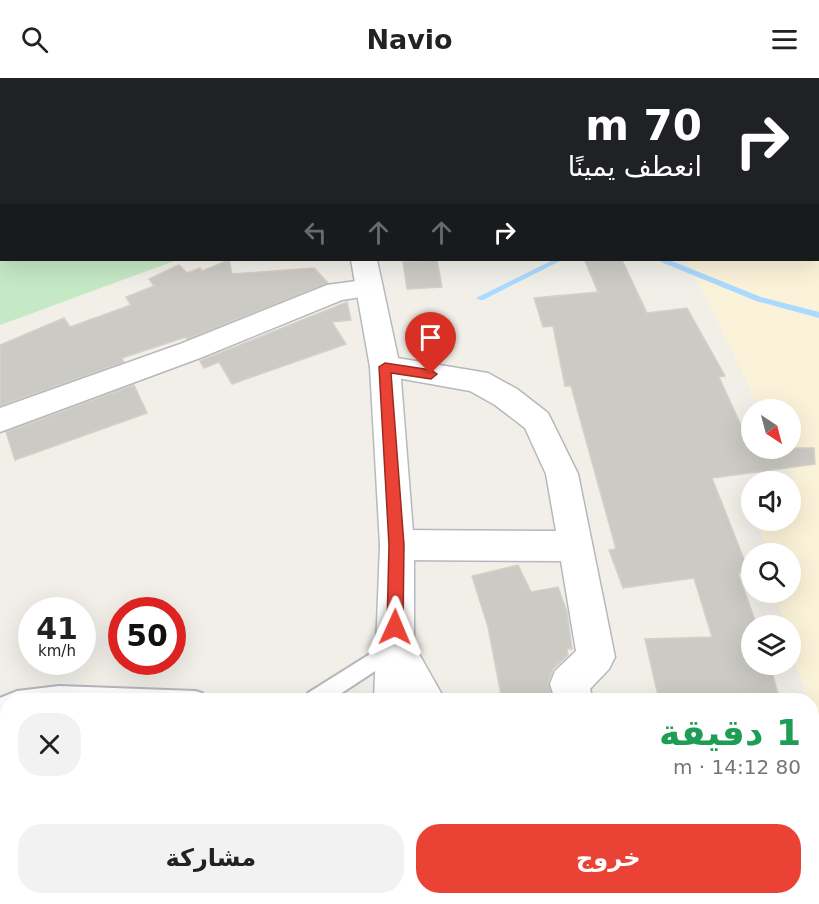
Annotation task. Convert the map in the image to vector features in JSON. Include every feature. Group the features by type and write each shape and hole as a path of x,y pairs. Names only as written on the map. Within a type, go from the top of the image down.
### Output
{"street":[{"path":"0,420 291,312 337,291 368,269 385,367 397,545 394,693"},
{"path":"385,367 477,381 506,397 537,421 562,474 596,657 569,684 572,693"},
{"path":"397,545 575,546"},
{"path":"395,648 422,693"}],"lane":[{"path":"326,693 395,648"}],"green space":[{"path":"0,261 174,261 0,325"}],"sand":[{"path":"687,261 819,261 819,693 806,693 799,675 801,615 782,615 780,603 801,603 801,543 764,543 762,531 801,531 801,471 790,471 784,459 801,459 801,399 755,399"}],"building":[{"path":"227,261 229,261 232,274 314,268 328,283 187,339 186,337 122,358 124,362 0,406 0,345 64,318 70,327 131,305 126,297 154,286 149,279 179,265 187,273 200,268 202,271"},
{"path":"437,261 442,287 407,289 403,262"},
{"path":"585,261 622,261 647,313 687,308 725,376 719,377 741,425 741,459 801,459 801,448 814,448 815,464 764,471 741,471 741,474 712,478 741,552 741,573 738,573 741,581 741,603 749,603 753,615 741,615 741,675 773,675 778,693 657,693 645,639 712,637 694,578 623,588 609,550 616,549 571,386 565,386 553,326 543,327 534,298 598,292"},
{"path":"347,302 351,320 332,322 346,344 232,384 219,362 204,368 200,361"},
{"path":"134,385 147,413 15,460 6,432"},
{"path":"518,565 531,592 558,587 567,612 572,649 567,649 568,655 553,669 548,683 551,693 501,693 488,627 472,576"}],"waterway":[{"path":"480,298 556,261"},
{"path":"666,261 759,299 819,315"}],"route":[{"path":"395,627 397,545 385,367 431,374"}]}
